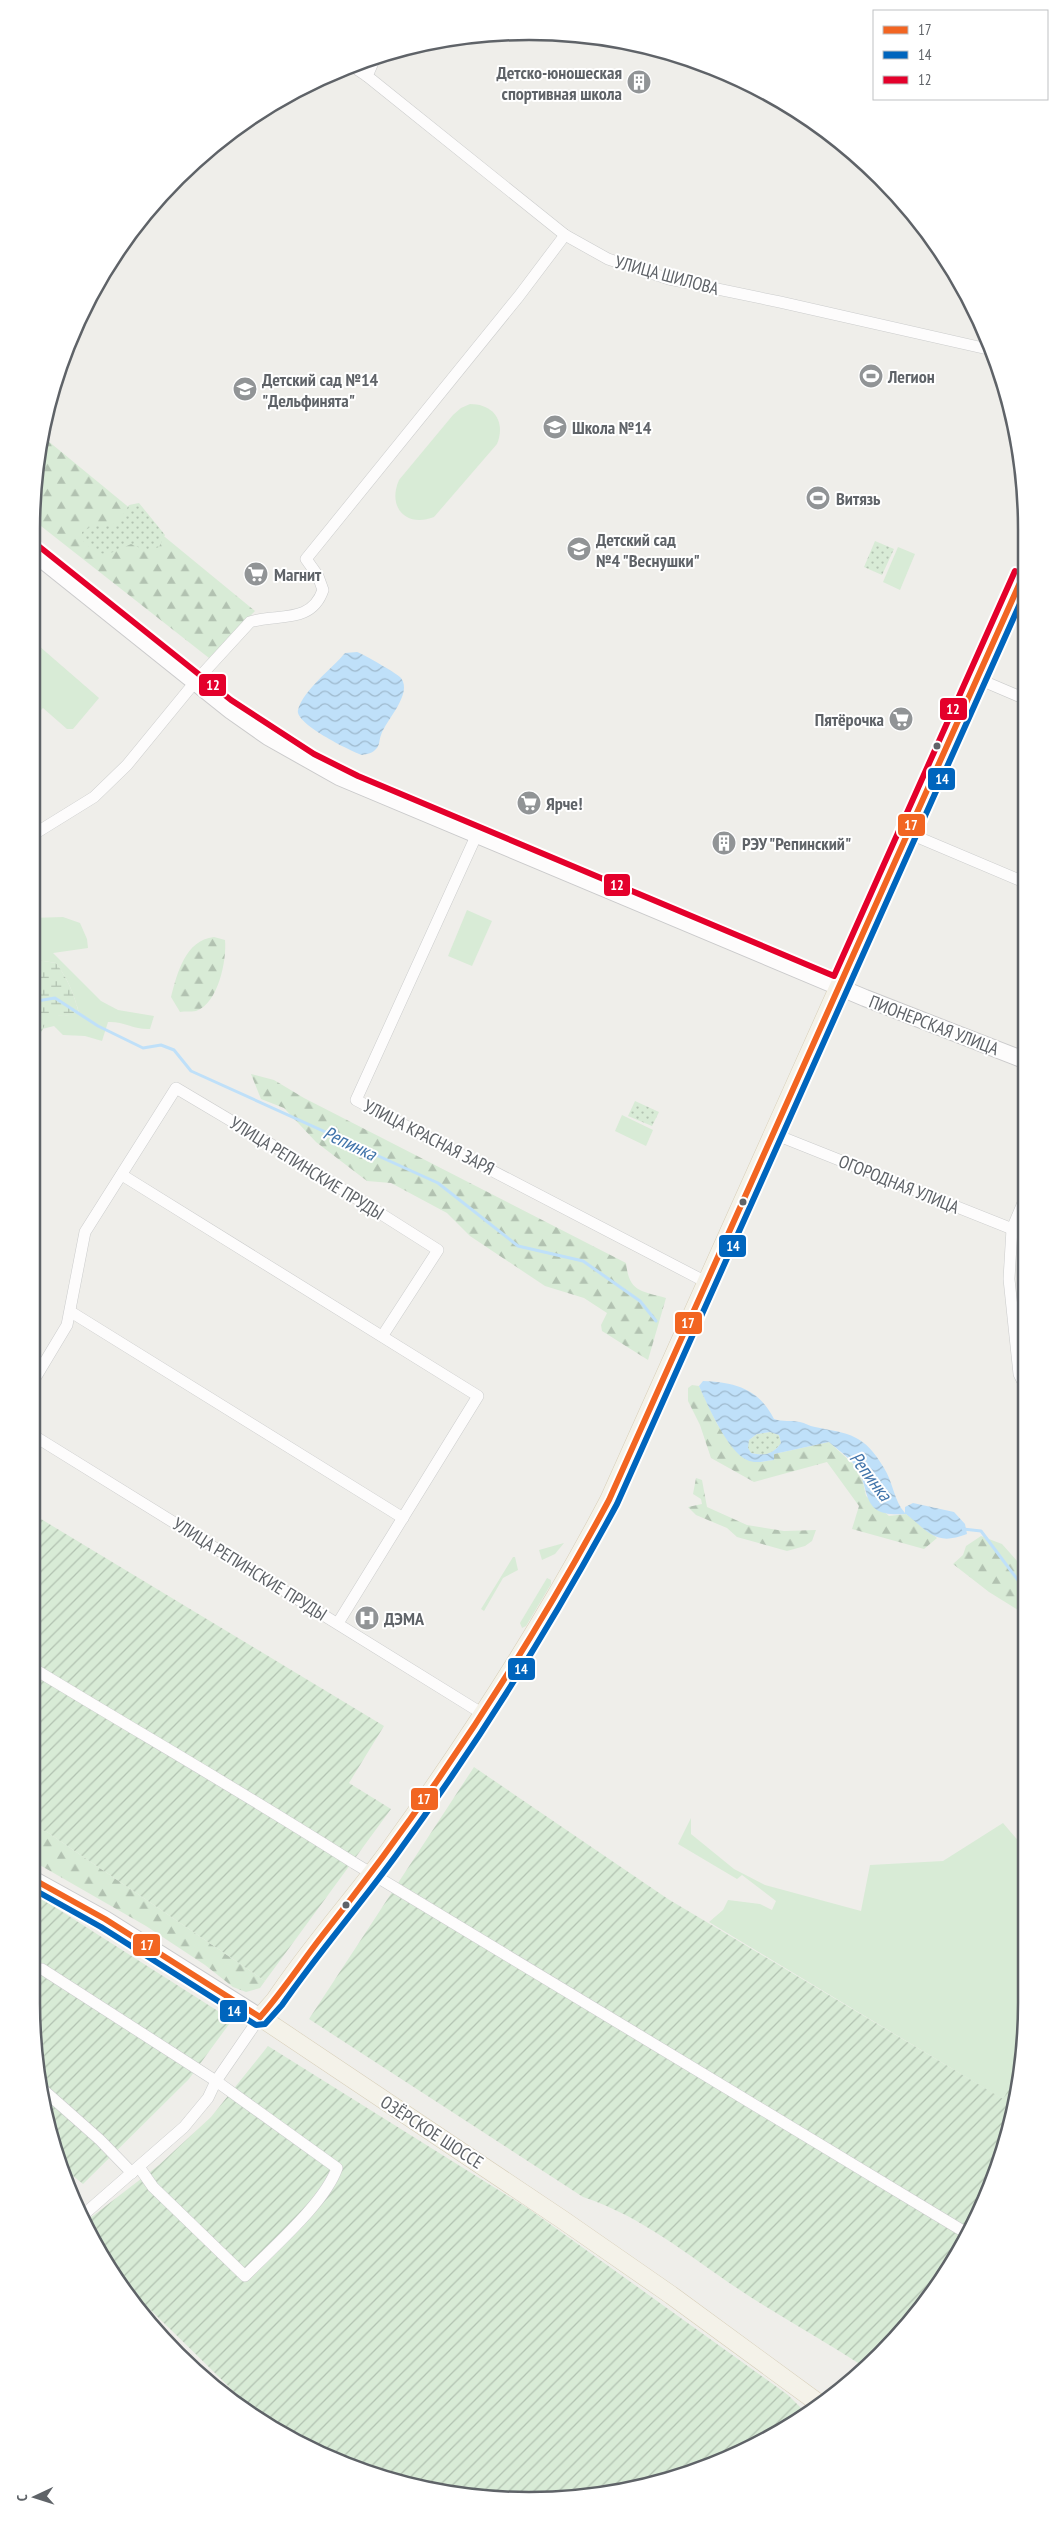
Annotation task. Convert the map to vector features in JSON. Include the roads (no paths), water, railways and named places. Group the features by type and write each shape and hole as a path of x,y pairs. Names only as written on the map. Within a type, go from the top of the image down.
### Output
{"main road":[{"path":"260,2017 372,1873 483,1714 528,1647 576,1564 609,1500 1018,586"},
{"name":"ОЗЁРСКОЕ ШОССЕ","path":"260,2017 563,2220 814,2400"}],"street":[{"path":"368,76 372,66"},
{"name":"УЛИЦА ШИЛОВА","path":"359,71 565,235 608,259 669,279 983,348"},
{"path":"40,830 94,797 128,765 195,682 250,622 262,618 278,619 298,616 314,606 321,598 323,590 318,576 306,559 519,296 565,235"},
{"name":"ПИОНЕРСКАЯ УЛИЦА","path":"40,563 268,737 303,758 354,784 839,987 1018,1058"},
{"path":"976,678 1018,696"},
{"path":"908,833 1018,879"},
{"name":"УЛИЦА КРАСНАЯ ЗАРЯ","path":"477,834 356,1100 706,1282"},
{"name":"УЛИЦА РЕПИНСКИЕ ПРУДЫ","path":"40,1370 67,1325 85,1232 176,1088 276,1148 438,1250 383,1336"},
{"name":"ОГОРОДНАЯ УЛИЦА","path":"774,1134 1018,1231"},
{"name":"УЛИЦА РЕПИНСКИЕ ПРУДЫ","path":"40,1440 338,1623 478,1396 122,1175"},
{"path":"1018,1214 1012,1229 1009,1279 1018,1364"},
{"path":"71,1312 403,1518"},
{"path":"338,1623 483,1714"},
{"path":"40,1672 962,2230"},
{"name":"ОЗЁРСКОЕ ШОССЕ","path":"40,1883 105,1919 260,2017"},
{"path":"42,1969 216,2081 338,2168 334,2178 313,2206 244,2276 136,2170 48,2094"},
{"path":"87,2212 184,2126 208,2098 216,2081 260,2017"}],"water":[{"path":"357,652 401,678 404,684 404,692 381,735 379,744 372,752 362,755 313,729 299,716 298,710 301,702 312,687 345,653"},
{"path":"703,1381 736,1386 753,1394 768,1409 774,1419 800,1422 855,1437 870,1448 877,1457 887,1473 898,1503 905,1513 905,1507 913,1503 954,1512 965,1524 967,1534 948,1539 940,1538 928,1532 906,1514 890,1514 880,1511 873,1506 869,1499 853,1463 829,1442 774,1454 774,1460 757,1462 747,1460 733,1448 726,1438 699,1386","holes":["770,1432 779,1435 781,1443 771,1452 755,1454 751,1453 748,1448 749,1440 757,1434"]}],"waterway":[{"name":"Репинка","path":"40,1000 55,998 98,1026 143,1048 161,1045 174,1050 191,1071 438,1183 518,1246 583,1261 640,1301 656,1321"},
{"name":"Репинка","path":"963,1529 981,1531 1018,1580"}],"place":[{"name":"Детско-юношеская спортивная школа","path":"639,82"},
{"name":"Легион","path":"871,376"},
{"name":"Детский сад №14 \"Дельфинята\"","path":"245,389"},
{"name":"Школа №14","path":"555,427"},
{"name":"Витязь","path":"818,498"},
{"name":"Детский сад №4 \"Веснушки\"","path":"579,549"},
{"name":"Магнит","path":"256,574"},
{"name":"Пятёрочка","path":"901,719"},
{"name":"Ярче!","path":"529,803"},
{"name":"РЭУ \"Репинский\"","path":"724,843"},
{"name":"ДЭМА","path":"367,1618"}]}
